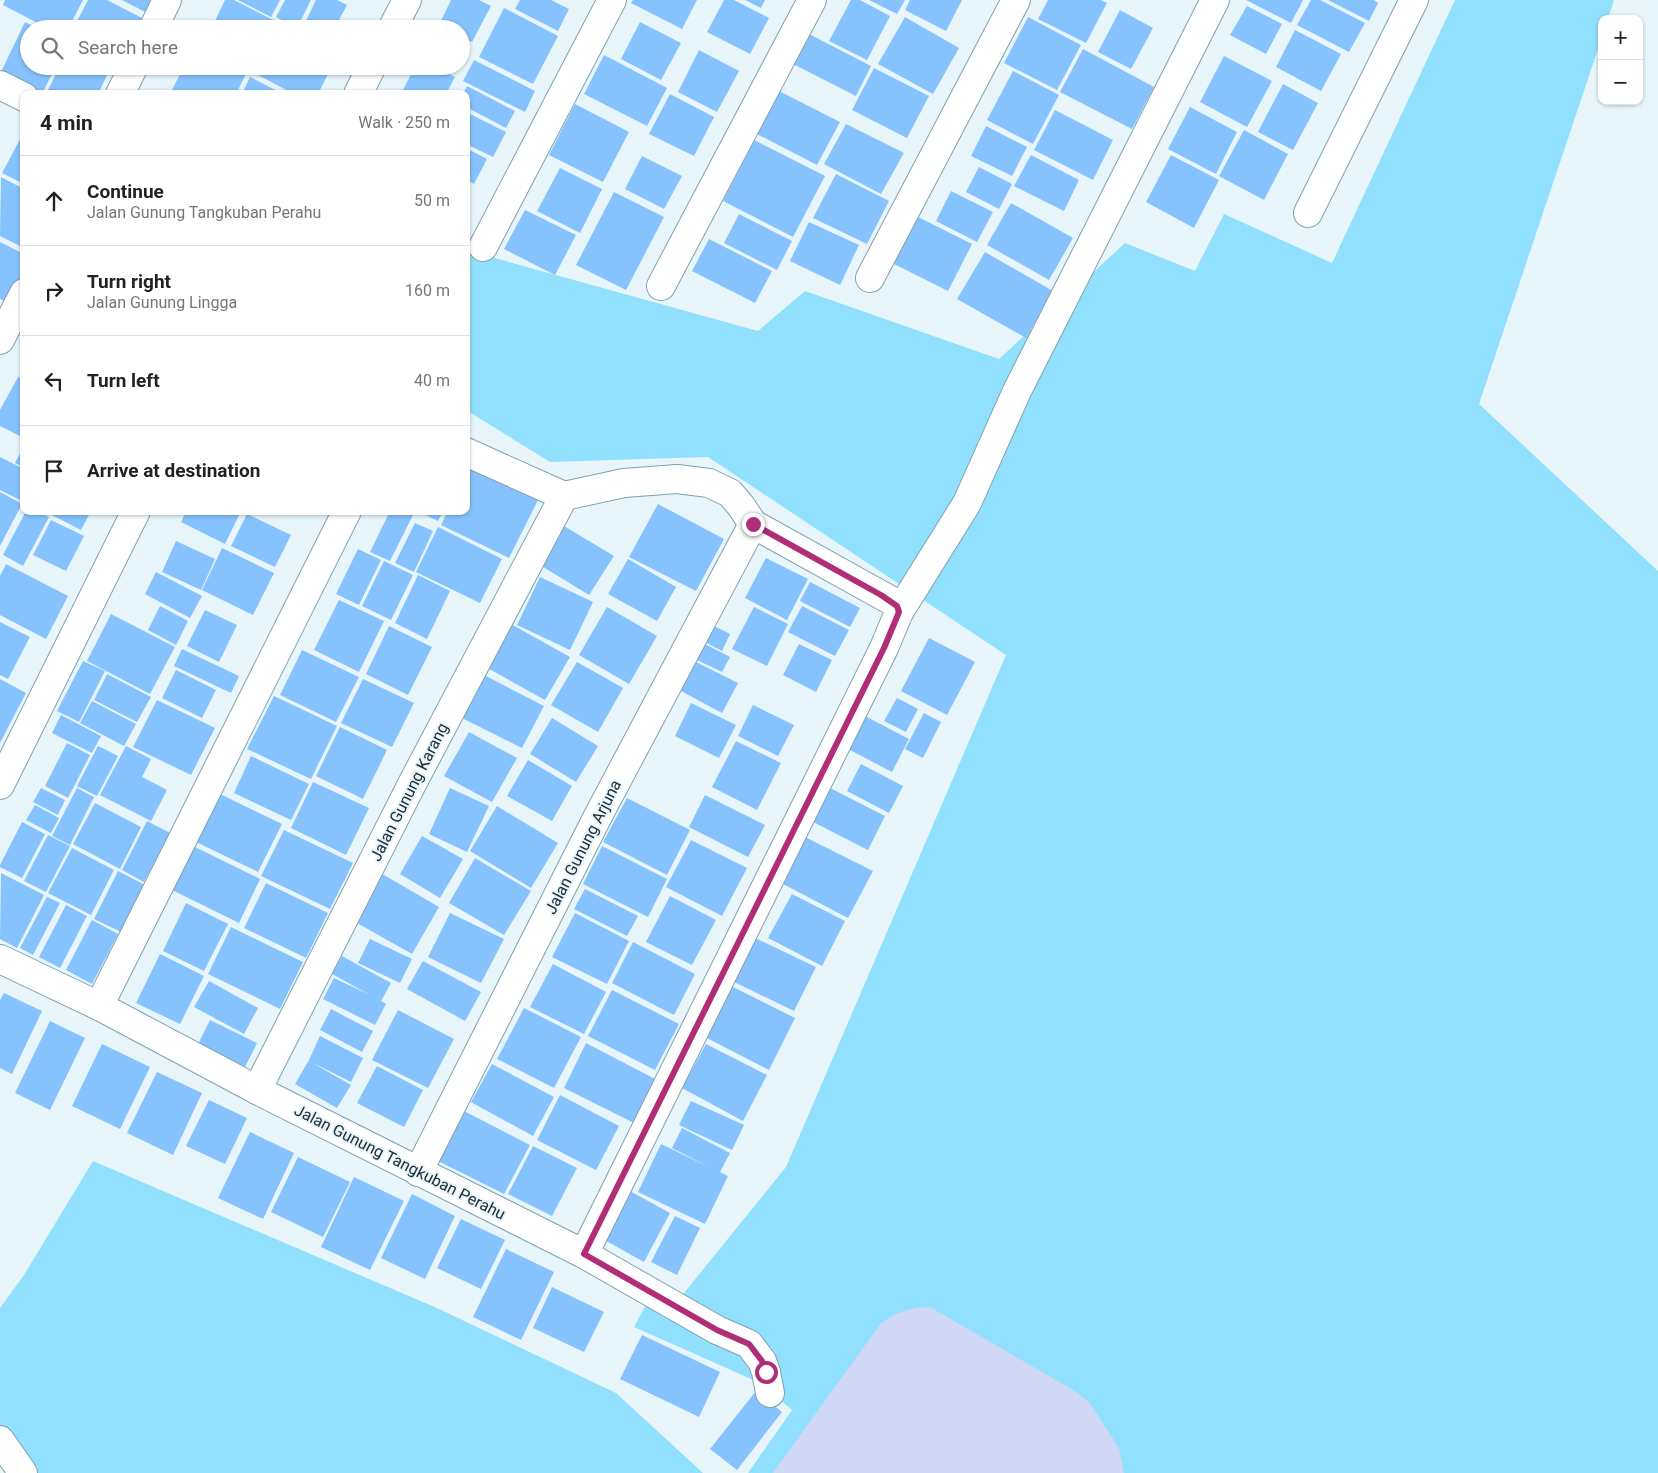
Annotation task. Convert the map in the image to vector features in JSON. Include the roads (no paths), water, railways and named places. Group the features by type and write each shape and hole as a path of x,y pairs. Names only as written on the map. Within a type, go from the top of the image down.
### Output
{"street":[{"path":"157,20 167,0"},
{"path":"397,20 407,0"},
{"path":"483,247 612,0"},
{"path":"661,286 812,0"},
{"path":"870,278 1016,0"},
{"path":"584,1254 884,648 898,609 967,503 1017,391 1216,0"},
{"path":"1308,213 1414,0"},
{"path":"122,90 130,75"},
{"path":"360,90 368,75"},
{"path":"0,85 20,95"},
{"path":"0,340 20,301"},
{"path":"470,454 564,496 633,483 677,479 709,483 730,493 753,524 881,595 898,609"},
{"name":"Jalan Gunung Karang","path":"257,1090 413,782 564,496"},
{"path":"0,785 134,515"},
{"path":"99,1006 345,515"},
{"name":"Jalan Gunung Arjuna","path":"418,1172 598,816 753,524"},
{"name":"Jalan Gunung Tangkuban Perahu","path":"0,959 99,1006 257,1090 584,1254 717,1330 749,1344 762,1361 770,1393"},
{"path":"0,1440 23,1473"}]}
